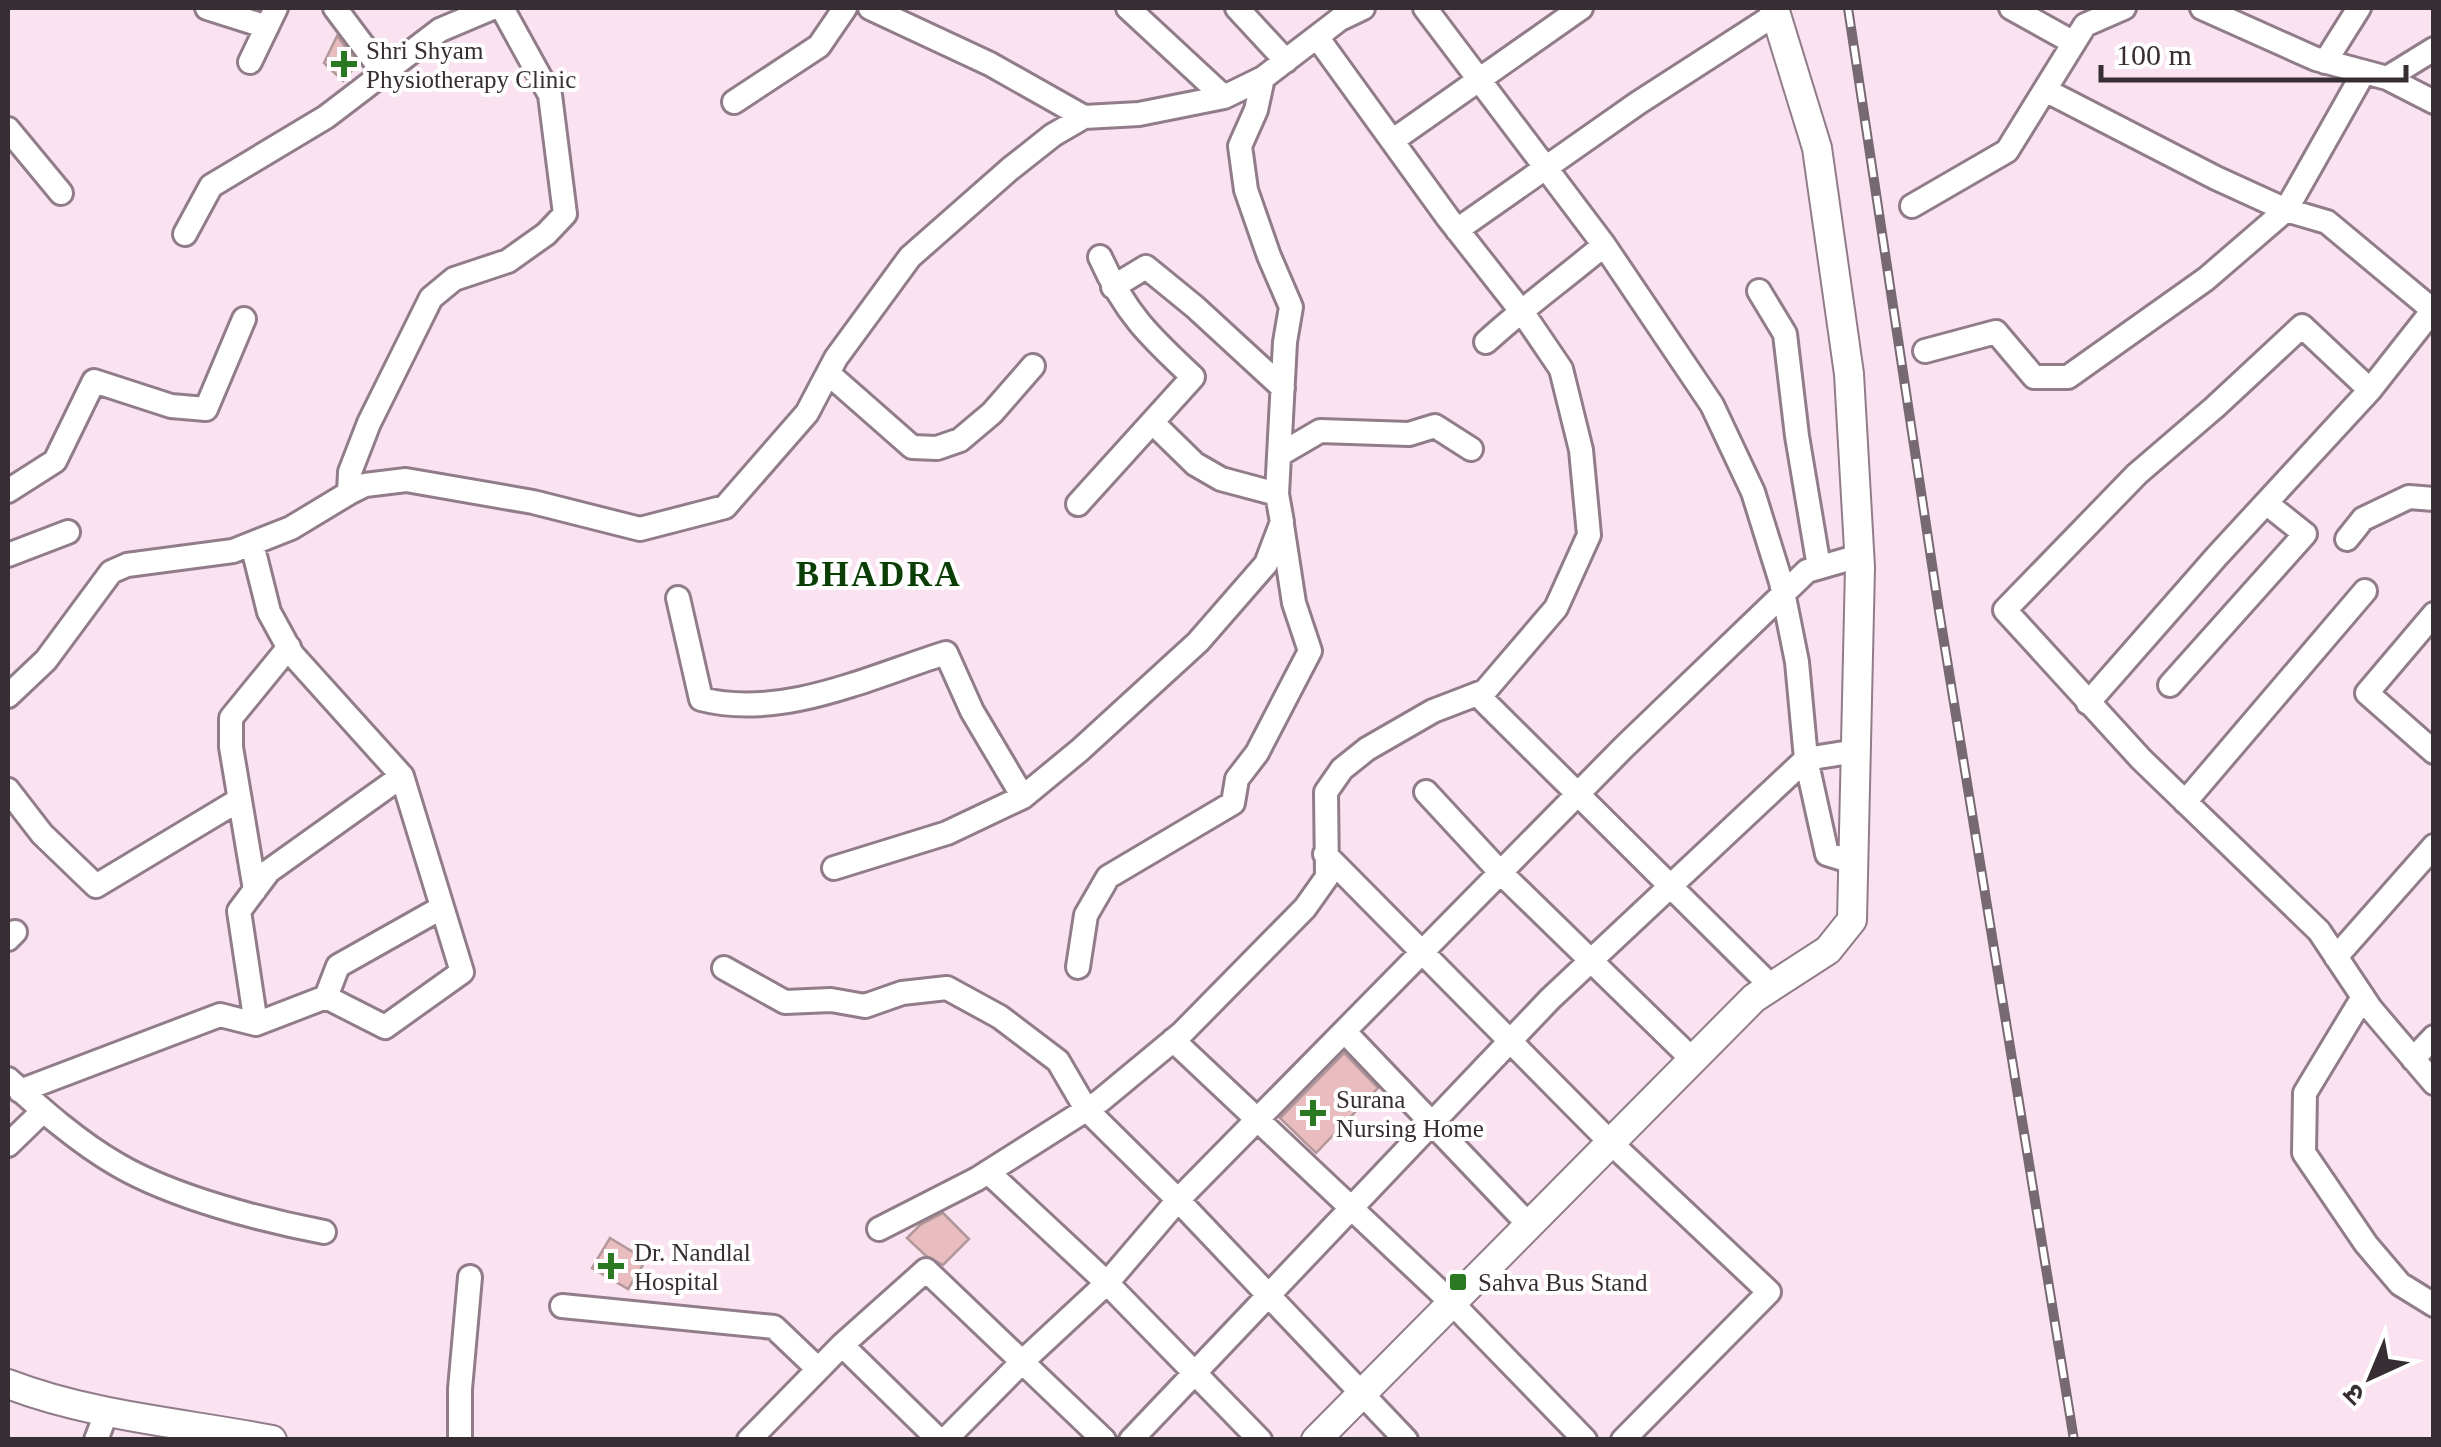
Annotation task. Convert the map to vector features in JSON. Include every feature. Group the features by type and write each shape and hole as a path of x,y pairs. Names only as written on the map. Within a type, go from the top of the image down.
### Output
{"main road":[{"path":"1316,1440 1754,998 1828,950 1852,920 1859,556 1849,374 1817,148 1775,11"},
{"path":"8,1384 38,1396 107,1411 272,1440"}],"street":[{"path":"207,8 271,17 250,62"},
{"path":"335,8 383,72"},
{"path":"185,234 212,186 326,117 440,30 492,8"},
{"path":"349,494 350,472 369,424 431,298 454,279 508,261 566,214 550,94 502,8"},
{"path":"734,102 819,46 845,8"},
{"path":"870,8 990,64 1084,117"},
{"path":"1128,8 1224,97"},
{"path":"1237,8 1286,61"},
{"path":"8,696 46,660 112,572 127,565 233,551 292,528 365,486 406,480 533,502 640,528 725,507 807,413 836,358 910,256 1010,168 1084,117 1139,114 1224,97 1264,78 1340,19 1363,8"},
{"path":"1425,8 1604,245 1712,405 1753,492 1783,594 1797,662 1806,759 1826,854 1853,862"},
{"path":"1392,141 1582,8"},
{"path":"2011,8 2085,25"},
{"path":"1912,206 2007,151 2085,25 2124,8"},
{"path":"2206,8 2325,62 2376,75 2434,102"},
{"path":"2325,62 2359,8"},
{"path":"1456,230 1775,11"},
{"path":"879,1228 988,1172 1086,1109 1173,1040 1305,908 1327,878 1326,792 1342,769 1367,749 1433,712 1486,690 1556,608 1590,535 1581,450 1560,369 1317,37"},
{"path":"1925,351 1996,332 2034,377 2068,377 2206,279 2286,210 2376,75 2434,50"},
{"path":"1078,967 1086,915 1108,877 1233,804 1237,779 1258,753 1310,651 1294,603 1277,494 1285,342 1292,307 1246,190 1240,146 1256,110 1264,78"},
{"path":"2045,90 2286,210 2327,222 2433,311 2370,390 2088,702"},
{"path":"8,129 61,193"},
{"path":"1486,342 1520,310 1546,294 1604,245"},
{"path":"1078,504 1194,377 1150,337 1113,287 1100,257"},
{"path":"1113,287 1146,268 1283,388"},
{"path":"1758,291 1785,334 1797,436 1820,567"},
{"path":"8,492 55,461 94,381 171,406 206,408 244,319"},
{"path":"2370,390 2302,326 2137,474 2004,610 2185,802 2318,931 2363,997 2434,1084"},
{"path":"829,374 912,447 938,448 960,440 992,413 1033,366"},
{"path":"1152,422 1195,464 1221,479 1277,494"},
{"path":"1279,456 1320,431 1409,434 1435,426 1471,449"},
{"path":"2347,539 2363,520 2409,496 2434,499"},
{"path":"2170,685 2305,534 2266,503"},
{"path":"834,868 947,834 1023,798 1198,642 1266,564 1282,522"},
{"path":"8,555 68,532"},
{"path":"252,544 269,612 289,647 402,776 462,972 385,1027 326,997"},
{"path":"842,1344 942,1440 1107,1283 1178,1200 1577,794 1783,594 1807,571 1859,556"},
{"path":"2185,802 2365,591"},
{"path":"678,598 701,700 720,704 794,701 946,653 972,711 1023,798"},
{"path":"2434,614 2367,693 2434,752"},
{"path":"255,890 231,748 231,718 289,647"},
{"path":"1477,694 1772,988"},
{"path":"1132,1440 1267,1294 1590,962 1806,759 1856,752"},
{"path":"256,1024 238,912 269,872 402,776"},
{"path":"8,790 42,834 96,886 240,800"},
{"path":"1426,792 1501,873 1692,1060"},
{"path":"2336,957 2434,846"},
{"path":"1325,854 1611,1142 1769,1292 1622,1440"},
{"path":"324,1232 278,1223 172,1189 118,1166 14,1085 220,1015 256,1024 326,997 338,966 440,908"},
{"path":"724,968 785,1002 831,1000 865,1006 902,993 947,988 1000,1017 1058,1061 1086,1109 1406,1440"},
{"path":"2363,997 2304,1093 2304,1153 2366,1244 2400,1284 2434,1305"},
{"path":"1345,1032 1529,1225"},
{"path":"2413,1059 2434,1037"},
{"path":"1173,1040 1452,1302 1584,1440"},
{"path":"8,1145 43,1111"},
{"path":"988,1172 1107,1283 1260,1440"},
{"path":"749,1440 842,1344 926,1270 1104,1440"},
{"path":"460,1440 460,1390 470,1277"},
{"path":"562,1306 774,1327 818,1369"},
{"path":"96,1440 107,1411"}],"building":[{"path":"337,36 358,63 343,81 324,63"},
{"path":"1344,1053 1378,1088 1316,1153 1280,1118"},
{"path":"943,1213 969,1239 943,1265 907,1238 920,1225"},
{"path":"610,1238 646,1260 628,1289 592,1268"}],"railway":[{"path":"1848,8 1939,611 2074,1440"}],"place":[{"name":"Shri Shyam Physiotherapy Clinic","path":"344,64"},
{"name":"Surana Nursing Home","path":"1313,1113"},
{"name":"Dr. Nandlal Hospital","path":"611,1266"},
{"name":"Sahva Bus Stand","path":"1458,1282"}],"district":[{"name":"BHADRA","path":"879,574"}]}
